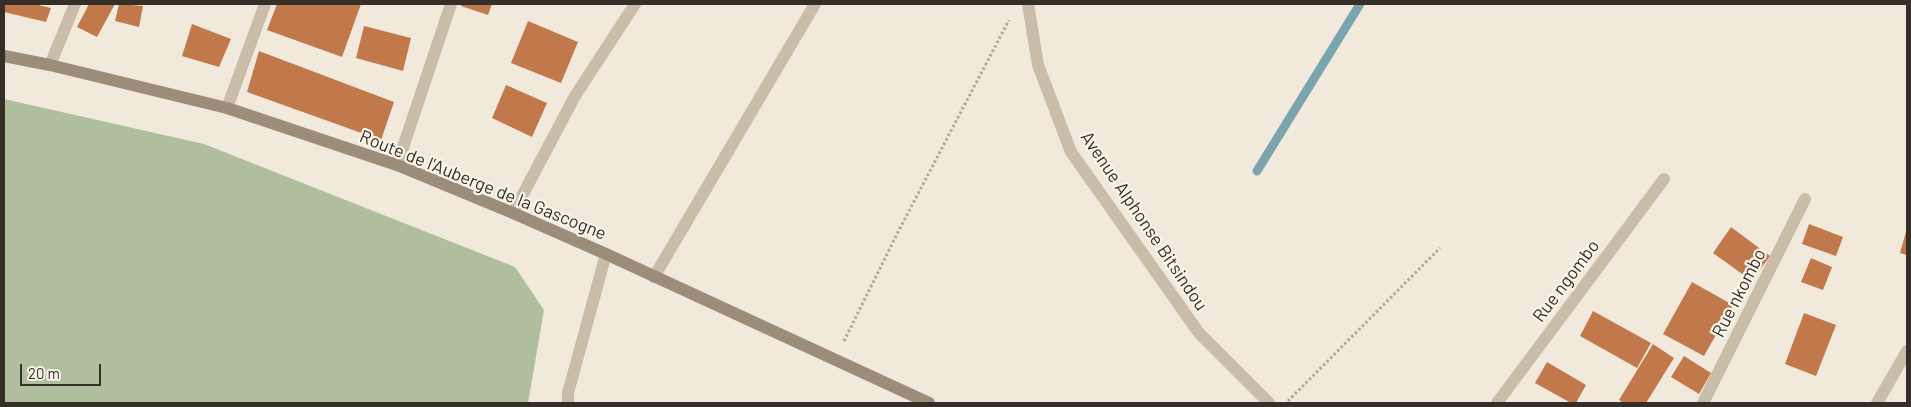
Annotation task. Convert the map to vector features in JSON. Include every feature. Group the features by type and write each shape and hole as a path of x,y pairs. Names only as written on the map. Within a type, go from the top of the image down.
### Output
{"street":[{"path":"50,65 75,4"},
{"path":"227,108 265,4"},
{"path":"397,165 452,4"},
{"path":"512,213 575,96 634,4"},
{"path":"654,277 815,4"},
{"name":"Avenue Alphonse Bitsindou","path":"1028,4 1038,65 1071,152 1199,333 1269,403"},
{"name":"Route de l'Auberge de la Gascogne","path":"4,56 50,65 227,108 397,165 606,254 929,403"},
{"name":"Rue ngombo","path":"1497,403 1664,179"},
{"name":"Rue nkombo","path":"1703,403 1805,199"},
{"path":"568,403 568,393 606,254"},
{"path":"1877,403 1907,351"}],"path":[{"path":"835,360 907,215 1010,18"},
{"path":"1285,403 1440,248"}],"green space":[{"path":"4,99 204,144 515,267 544,310 528,403 4,403"}],"building":[{"path":"4,4 34,4 51,8 46,22 4,12"},
{"path":"89,4 115,4 97,37 77,27"},
{"path":"119,4 143,6 139,27 115,21"},
{"path":"277,4 361,4 342,57 267,30"},
{"path":"461,4 492,4 488,15 461,6"},
{"path":"528,21 578,42 561,83 511,63"},
{"path":"192,24 231,39 219,67 182,56"},
{"path":"364,26 411,38 403,71 356,58"},
{"path":"259,51 394,102 381,140 247,92"},
{"path":"506,85 547,103 532,137 492,118"},
{"path":"1809,224 1843,237 1836,256 1802,244"},
{"path":"1731,227 1770,256 1752,281 1713,253"},
{"path":"1907,228 1907,255 1900,253"},
{"path":"1811,258 1832,267 1823,290 1801,282"},
{"path":"1692,282 1733,305 1704,356 1663,334"},
{"path":"1593,311 1651,343 1637,368 1580,336"},
{"path":"1804,313 1836,325 1816,376 1785,364"},
{"path":"1653,344 1674,358 1646,403 1624,403 1619,400"},
{"path":"1684,356 1711,373 1699,394 1671,377"},
{"path":"1547,362 1586,385 1576,403 1571,403 1535,383"}],"waterway":[{"path":"1257,171 1360,4"}]}
